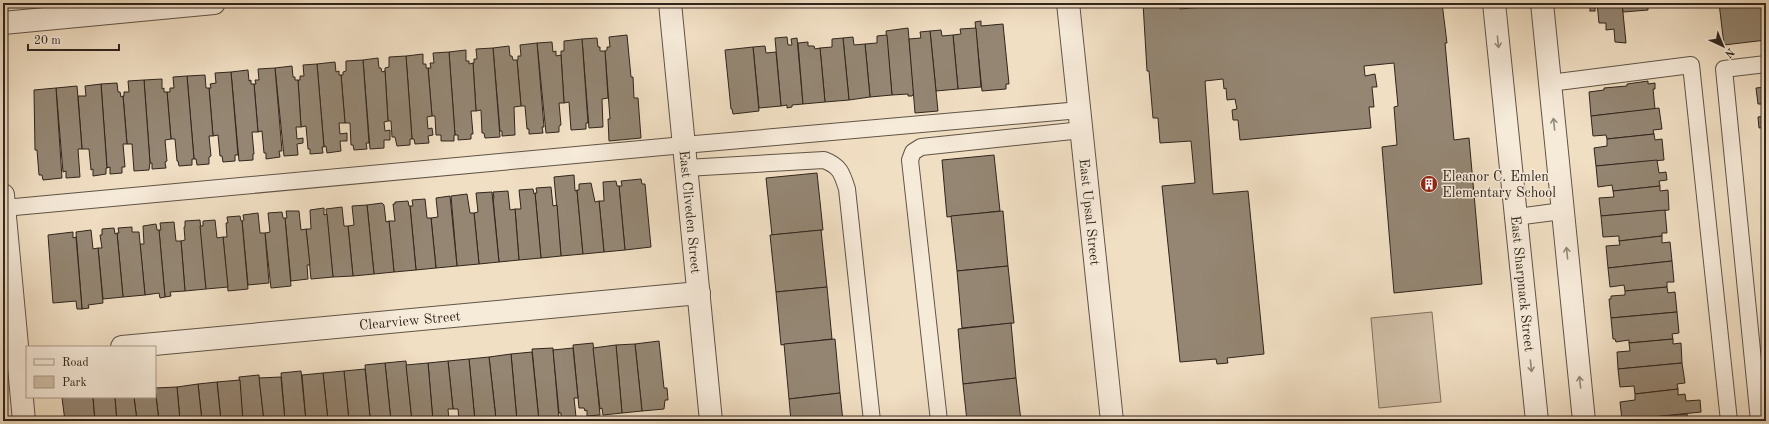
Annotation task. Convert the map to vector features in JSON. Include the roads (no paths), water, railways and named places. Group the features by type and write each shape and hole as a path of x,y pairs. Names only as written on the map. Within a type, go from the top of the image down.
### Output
{"street":[{"path":"3,23 214,3"},
{"name":"East Cliveden Street","path":"670,3 712,421"},
{"name":"East Upsal Street","path":"1068,3 1112,421"},
{"name":"East Sharpnack Street","path":"1494,3 1537,421"},
{"path":"1542,3 1584,421"},
{"path":"4,202 23,356 24,421"},
{"name":"Clearview Street","path":"133,346 699,293"}],"lane":[{"path":"1550,83 1691,64 1729,421"},
{"path":"1759,421 1724,69 1766,64"},
{"path":"4,202 684,145 1081,120"},
{"path":"938,421 910,160 913,152 921,147 1081,120"},
{"path":"686,168 824,160 834,164 842,173 847,189 872,421"},
{"path":"1516,217 1562,211"}],"place":[{"name":"Eleanor C. Emlen Elementary School","path":"1429,184"}]}
